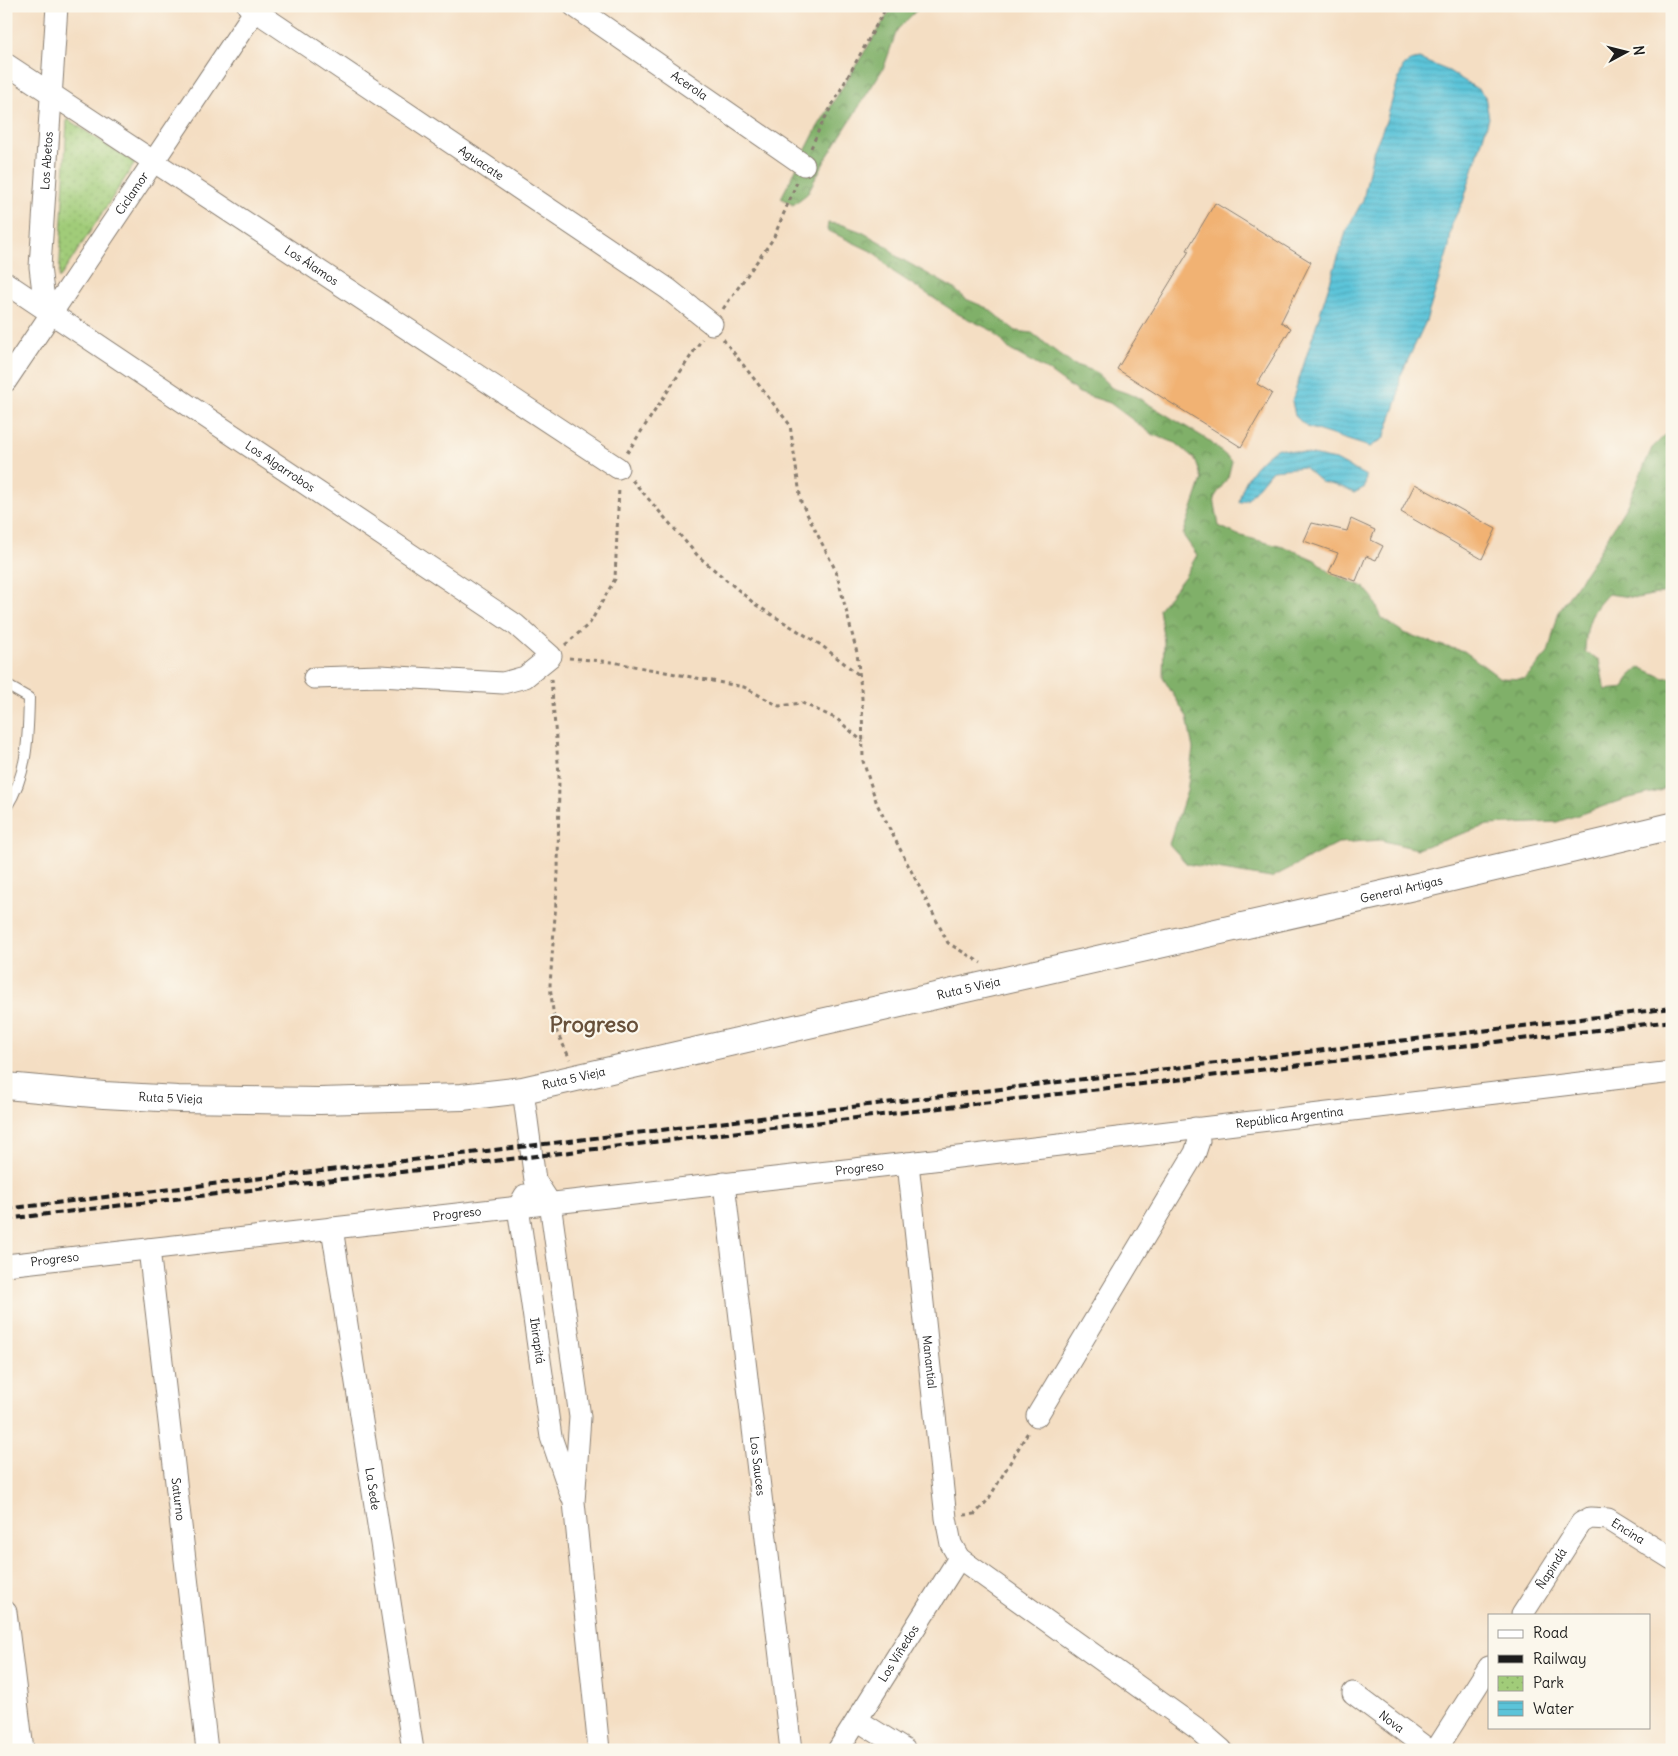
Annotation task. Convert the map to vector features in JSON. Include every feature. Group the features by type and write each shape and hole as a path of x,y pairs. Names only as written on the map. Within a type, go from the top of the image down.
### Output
{"street":[{"name":"Los Abetos","path":"52,314 43,292 40,268 56,6"},
{"name":"Acerola","path":"574,6 804,165"},
{"name":"Ciclamor","path":"6,381 153,162 253,8"},
{"name":"Aguacate","path":"253,8 668,289 712,324"},
{"name":"Los Álamos","path":"6,64 618,468"},
{"name":"Los Algarrobos","path":"6,283 516,625 551,656"},
{"path":"314,678 380,676 502,683 525,677 551,656"},
{"name":"General Artigas","path":"1129,951 1412,888 1672,826"},
{"name":"Ruta 5 Vieja","path":"6,1086 104,1095 178,1099 301,1101 462,1097 523,1090 1129,951"},
{"name":"República Argentina","path":"908,1163 1672,1072"},
{"name":"Ibirapitá","path":"523,1090 535,1180 550,1203 580,1417 574,1502 599,1750"},
{"path":"1037,1416 1195,1153 1199,1141 1195,1128"},
{"name":"Progreso","path":"6,1265 908,1163"},
{"name":"Manantial","path":"908,1163 946,1518 951,1544 960,1558"},
{"path":"518,1207 535,1180"},
{"name":"Los Sauces","path":"724,1183 791,1750"},
{"name":"Ibirapitá","path":"518,1207 551,1437 574,1502"},
{"name":"La Sede","path":"332,1228 413,1750"},
{"name":"Saturno","path":"149,1249 208,1750"},
{"name":"Encina","path":"1580,1523 1590,1518 1608,1519 1672,1558"},
{"name":"Ñapindá","path":"1523,1614 1580,1523"},
{"path":"960,1558 1199,1730 1222,1750"},
{"name":"Los Viñedos","path":"838,1750 960,1558"},
{"path":"6,1612 23,1750"},
{"path":"1436,1750 1488,1669"},
{"name":"Nova","path":"1353,1693 1428,1750"},
{"path":"857,1720 904,1750"}],"lane":[{"path":"6,685 29,698 29,713 25,764 17,791 6,808"}],"path":[{"path":"551,656 590,623 615,579 619,509 618,468 632,443 712,324 773,239 820,127 887,6"},
{"path":"712,324 790,425 801,502 836,571 857,653 863,761 877,804 948,943 981,963 990,966"},
{"path":"618,468 698,556 756,605 821,644 859,675"},
{"path":"551,656 612,662 744,686 779,706 802,703 837,719 863,742"},
{"path":"551,656 559,794 558,874 550,986 555,1028 578,1077"},
{"path":"946,1518 975,1514 988,1500 1037,1416"}],"green space":[{"path":"893,6 921,6 897,30 884,67 827,157 807,194 793,205 781,198 817,128"},
{"path":"67,119 135,163 59,279"},
{"path":"828,223 843,225 862,232 887,246 896,256 953,288 966,299 987,308 1016,331 1032,333 1072,364 1094,371 1112,388 1135,396 1208,440 1232,461 1228,477 1214,498 1219,526 1238,535 1290,549 1315,560 1332,574 1364,587 1373,598 1382,618 1404,633 1464,651 1500,678 1525,679 1548,653 1559,611 1597,555 1627,505 1652,448 1672,428 1672,591 1637,598 1608,594 1597,607 1590,620 1586,635 1585,652 1599,660 1605,690 1624,688 1629,677 1640,667 1664,678 1672,677 1672,785 1660,791 1625,799 1557,822 1488,825 1417,849 1380,840 1338,843 1271,878 1187,864 1169,844 1187,791 1193,749 1187,717 1163,678 1164,642 1159,609 1185,576 1197,555 1183,535 1202,479 1195,459 1176,443 1153,435 1110,403 1079,393 1047,370 1010,350 993,331 958,314 892,271 875,253 827,230"}],"water":[{"path":"1419,59 1449,71 1479,90 1485,96 1489,118 1463,202 1452,223 1449,247 1426,321 1400,377 1398,398 1384,438 1370,447 1307,427 1295,416 1292,401 1347,229 1363,200 1373,152 1386,121 1403,67 1410,61"},
{"path":"1278,448 1336,460 1366,476 1365,487 1354,493 1342,487 1321,482 1304,467 1272,470 1248,499 1239,503 1243,487 1252,471 1264,458"}],"building":[{"path":"1215,203 1311,262 1281,322 1291,328 1257,384 1272,393 1241,447 1117,369 1189,251 1187,250"},
{"path":"1415,484 1496,529 1482,559 1401,512"},
{"path":"1351,519 1375,530 1371,540 1383,546 1376,560 1366,556 1356,581 1329,572 1338,553 1304,541 1312,523 1347,531"}],"railway":[{"path":"6,1209 1672,1008"},
{"path":"6,1219 1672,1021"}],"district":[{"name":"Progreso","path":"594,1024"}]}
